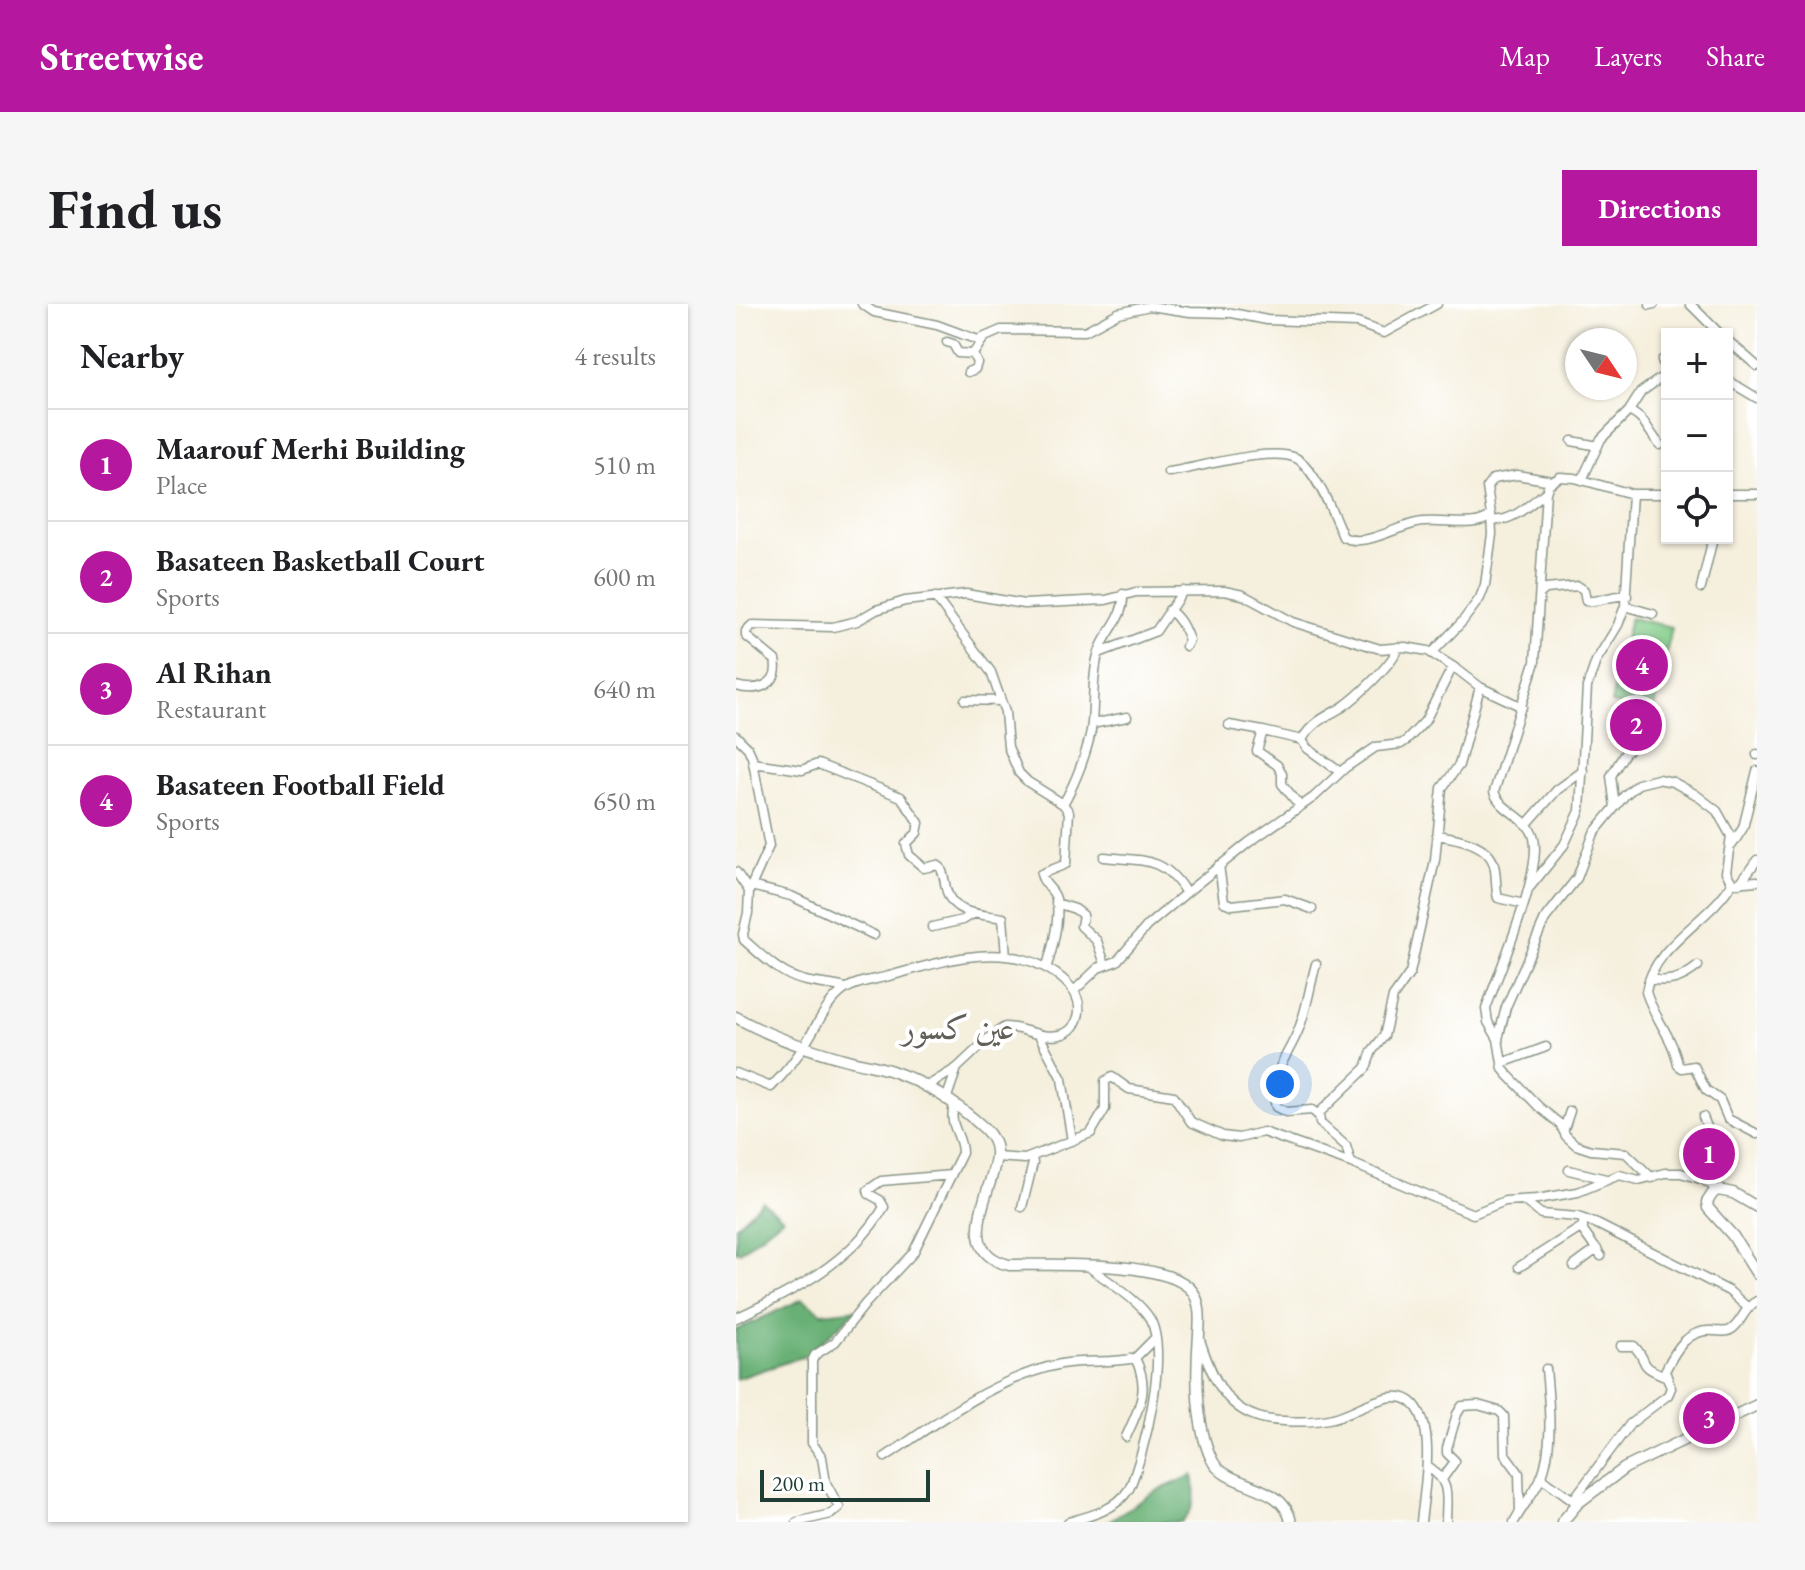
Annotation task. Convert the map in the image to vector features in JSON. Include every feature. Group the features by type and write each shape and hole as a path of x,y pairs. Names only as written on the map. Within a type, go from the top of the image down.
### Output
{"main road":[{"path":"736,1017 804,1046 898,1073 926,1087 986,1130 995,1144 996,1157 979,1224 980,1241 995,1261 1009,1265 1155,1271 1184,1283 1196,1298 1199,1312 1196,1384 1211,1459 1216,1468 1277,1500 1285,1507 1291,1522"},
{"path":"1757,1207 1733,1193 1718,1190 1709,1198 1708,1208 1733,1236 1757,1274"},
{"path":"1562,1522 1576,1501 1625,1468 1757,1405"}],"street":[{"path":"862,304 874,312 947,328 978,340 1001,330 1085,331 1118,313 1150,306 1190,312 1232,313 1267,320 1357,323 1384,333 1437,304"},
{"path":"1690,304 1714,328"},
{"path":"973,354 986,336"},
{"path":"947,342 953,344 958,353 973,354"},
{"path":"1733,345 1757,366"},
{"path":"968,372 975,369 977,363 973,354"},
{"path":"1582,480 1605,433 1629,411 1641,392 1661,378"},
{"path":"1733,384 1757,398"},
{"path":"1629,411 1643,417 1651,435 1660,445"},
{"path":"1572,441 1598,446"},
{"path":"1168,472 1267,454 1296,458 1311,473 1343,537 1349,540 1384,535 1417,522 1478,523 1491,518 1499,521 1515,515 1546,492 1552,481 1560,477 1632,494 1661,494"},
{"path":"1432,653 1462,622 1480,598 1485,585 1492,534 1487,487 1493,479 1517,475 1552,481"},
{"path":"1546,492 1535,662 1494,792 1500,803 1526,825 1534,837 1529,889 1486,1009 1488,1022 1498,1039 1502,1063 1508,1075 1564,1129 1570,1140 1582,1148 1626,1153 1652,1178"},
{"path":"1529,889 1573,830 1582,801 1587,687 1596,661 1618,625 1626,601 1632,494"},
{"path":"1733,494 1757,494"},
{"path":"1701,588 1712,544"},
{"path":"1541,593 1546,589 1578,586 1584,590 1586,601 1626,601 1653,614"},
{"path":"1099,653 1156,631 1183,591"},
{"path":"736,686 748,689 763,687 772,680 776,669 775,660 746,636 752,625 833,627 857,621 881,608 916,599 966,594 1012,603 1068,603 1110,599 1123,594 1233,592 1293,622 1380,649 1398,647 1432,653 1480,687 1522,707"},
{"path":"1063,804 1074,782 1092,724 1099,653 1121,613 1123,594"},
{"path":"935,597 988,668 1007,718 1010,753 1019,773 1063,804 1070,817 1066,864 1041,874 1056,903 1053,943 1046,968"},
{"path":"1169,610 1178,616 1185,629 1189,640 1186,646"},
{"path":"1302,740 1315,723 1348,702 1389,663 1398,647"},
{"path":"1075,990 1105,964 1117,961 1147,926 1219,865 1319,792 1340,772 1376,747 1401,744 1414,734 1425,721 1449,672 1455,668"},
{"path":"1319,1116 1322,1107 1364,1072 1372,1051 1384,1036 1392,1001 1406,981 1415,958 1430,886 1442,788 1459,765 1480,687"},
{"path":"965,700 1001,701"},
{"path":"1092,724 1127,717"},
{"path":"1229,725 1302,740 1307,748 1340,772"},
{"path":"1263,731 1257,751 1280,769 1282,784 1300,806"},
{"path":"736,736 748,748 753,763 769,846 750,888 748,913 739,931 744,940 789,975 845,988 953,959 1006,956 1046,968 1075,990 1080,1008 1073,1028 1064,1034 1039,1035 1005,1027 982,1043 957,1068 926,1087"},
{"path":"1615,807 1611,776 1628,751"},
{"path":"753,763 802,770 818,764 901,797 919,823 917,833 906,844 909,855 924,868 940,867 952,902 973,914 1003,918 1006,956"},
{"path":"1526,825 1557,790 1583,771"},
{"path":"1731,846 1743,828 1757,771"},
{"path":"1498,1039 1506,1007 1545,919 1552,907 1571,889 1592,838 1615,807 1638,784 1668,780 1695,794 1717,811 1728,826 1731,846 1726,872 1735,883"},
{"path":"1437,835 1467,842 1487,853 1494,862 1498,898 1524,904"},
{"path":"1104,857 1162,866 1178,879 1186,893"},
{"path":"1757,860 1722,900 1663,956 1650,979 1647,997 1675,1049 1678,1065 1696,1068 1706,1090 1720,1100 1728,1119 1757,1134"},
{"path":"1219,865 1224,902 1232,905 1285,899 1312,909"},
{"path":"736,872 750,888 791,896 874,935"},
{"path":"1735,883 1757,881"},
{"path":"1056,903 1083,915 1081,926 1097,941 1105,964"},
{"path":"932,927 963,920 973,914"},
{"path":"1316,964 1299,1029 1276,1076 1273,1090 1276,1107 1286,1112 1312,1110 1319,1116 1323,1125 1344,1143 1351,1163"},
{"path":"1650,979 1667,983 1698,966"},
{"path":"736,1085 740,1075 771,1087 804,1046 830,1004 845,988"},
{"path":"1039,1035 1062,1079 1072,1141"},
{"path":"1502,1063 1546,1047"},
{"path":"797,1522 831,1514 839,1507 826,1483 822,1457 812,1443 812,1361 815,1355 835,1342 913,1253 963,1149 951,1121 950,1103 957,1068"},
{"path":"996,1157 1032,1157 1091,1133 1098,1126 1105,1109 1105,1081 1112,1077 1129,1089 1174,1096 1191,1122 1223,1136 1239,1138 1263,1132 1351,1163 1469,1213 1478,1213 1505,1201 1578,1192 1606,1179 1624,1175 1639,1180 1665,1173 1681,1173 1708,1182 1718,1190"},
{"path":"1564,1129 1570,1111"},
{"path":"1703,1117 1712,1139 1725,1152 1711,1163 1708,1182"},
{"path":"1699,1137 1712,1139"},
{"path":"1022,1207 1032,1172 1032,1157"},
{"path":"1569,1170 1606,1179"},
{"path":"736,1318 775,1299 839,1260 884,1207 880,1200 869,1194 868,1190 873,1185 881,1181 951,1175"},
{"path":"1523,1200 1541,1214 1578,1217 1584,1224 1599,1252 1574,1266"},
{"path":"1519,1267 1584,1224"},
{"path":"1584,1224 1729,1291 1747,1307"},
{"path":"1068,1522 1106,1509 1125,1496 1151,1412 1156,1376 1155,1337 1147,1313 1089,1267"},
{"path":"1541,1477 1576,1501 1630,1424 1668,1395 1671,1388 1665,1376 1667,1367 1685,1339 1700,1331 1729,1331 1747,1307 1757,1301"},
{"path":"1199,1335 1207,1362 1219,1385 1233,1404 1254,1418 1265,1421 1324,1420 1401,1396 1414,1404 1421,1416 1428,1467 1421,1522"},
{"path":"885,1457 979,1395 1017,1377 1080,1361 1135,1358 1155,1337"},
{"path":"1621,1346 1634,1346 1640,1352 1643,1365 1665,1376"},
{"path":"1126,1437 1142,1402 1142,1372 1135,1358"},
{"path":"1514,1522 1541,1477 1547,1439 1546,1369"},
{"path":"1443,1478 1455,1461 1447,1453 1447,1448 1462,1406 1478,1405 1499,1411 1504,1416 1505,1454 1519,1473 1520,1511"},
{"path":"1428,1467 1443,1478 1446,1485 1446,1522"}],"green space":[{"path":"1630,618 1672,627 1653,712 1611,703"},
{"path":"1633,710 1647,714 1639,740 1625,736 1624,740 1615,738 1620,712 1629,714 1627,728"},
{"path":"762,1201 783,1218 736,1252 736,1226"},
{"path":"803,1299 822,1313 858,1309 805,1356 736,1379 736,1330"},
{"path":"1193,1475 1194,1500 1181,1522 1107,1522 1155,1492"}],"place":[{"name":"Basateen Football Field","path":"1642,665"},
{"name":"Basateen Basketball Court","path":"1636,725"},
{"name":"Maarouf Merhi Building","path":"1709,1154"},
{"name":"Al Rihan","path":"1709,1418"}],"district":[{"name":"عين كسور","path":"958,1027"}]}
